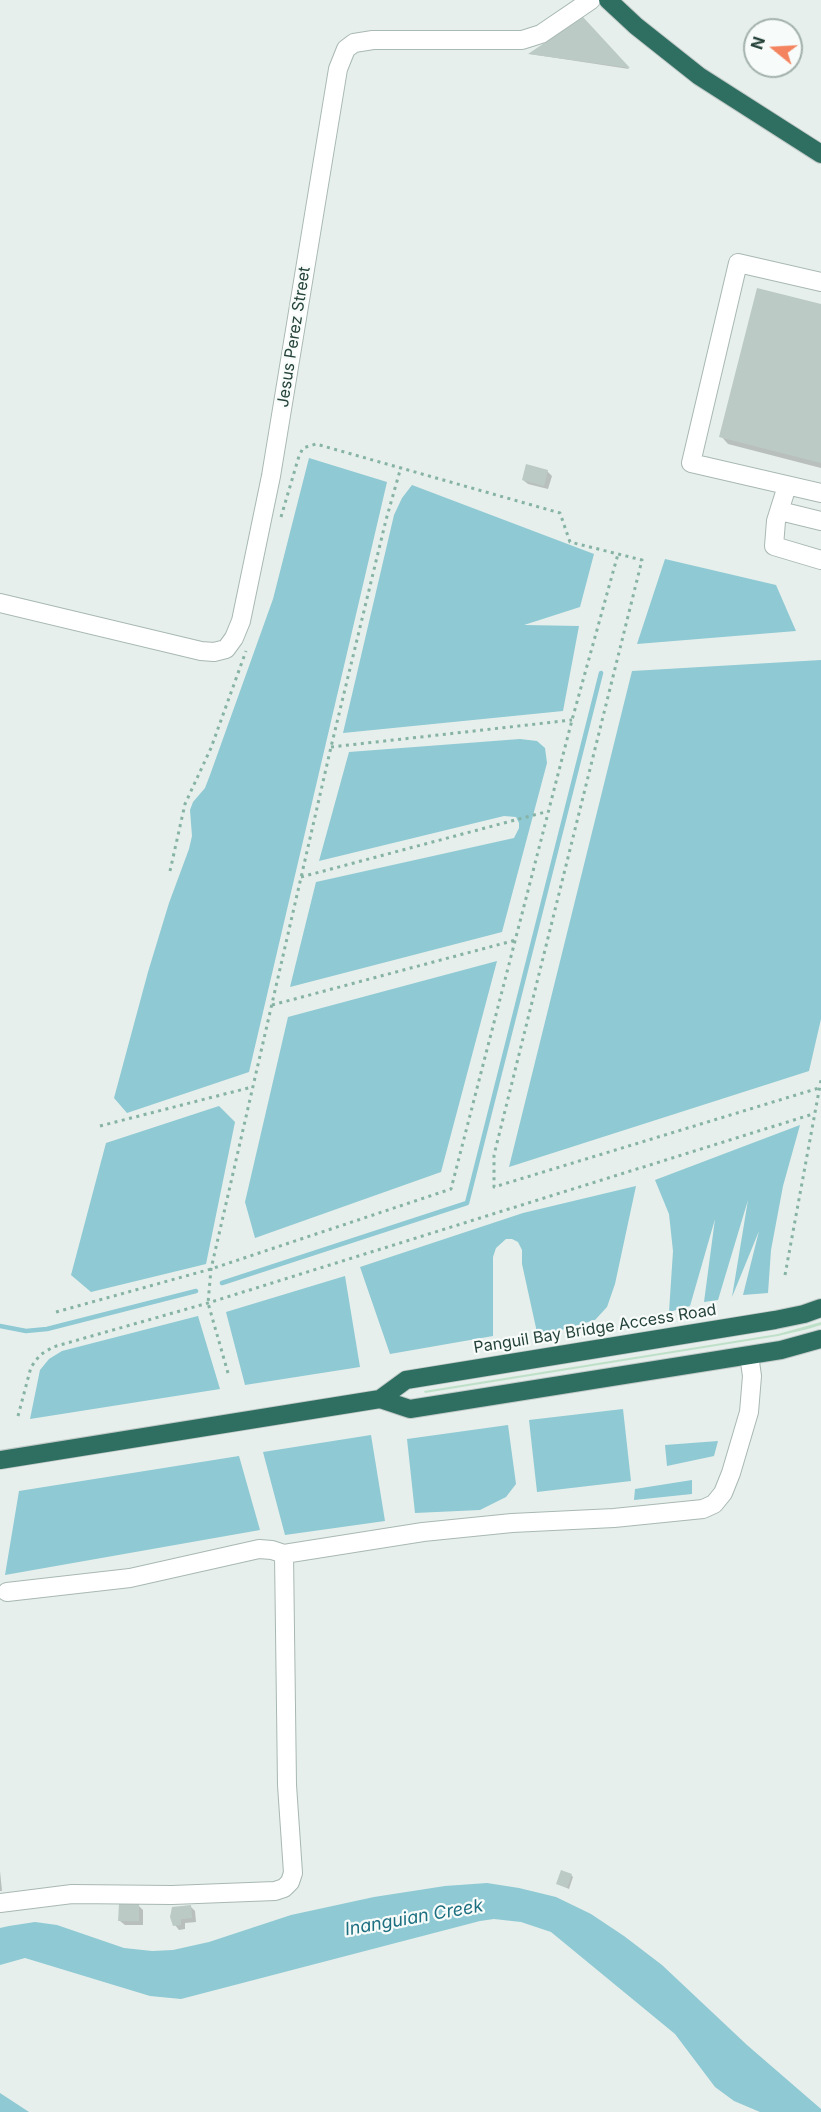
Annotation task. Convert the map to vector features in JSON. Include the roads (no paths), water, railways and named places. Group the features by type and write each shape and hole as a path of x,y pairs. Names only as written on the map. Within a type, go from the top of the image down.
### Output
{"highway":[{"path":"608,0 636,26 699,76 821,154"},
{"name":"Panguil Bay Bridge Access Road","path":"380,1399 405,1380 775,1320 821,1308"},
{"name":"Panguil Bay Bridge Access Road","path":"0,1460 380,1399 410,1409 781,1350 821,1340"}],"street":[{"name":"Jesus Perez Street","path":"0,603 201,651 214,652 226,649 234,638 241,621 271,476 341,58 346,49 363,40 513,41 532,38 591,0"},
{"path":"821,282 738,262 691,463 821,494"},
{"path":"787,486 776,521 774,546 821,560"},
{"path":"780,511 821,521"},
{"path":"8,1592 147,1575 245,1551 272,1550 284,1554 423,1532 703,1509 714,1504 723,1493 731,1473 749,1412 752,1376 749,1355"},
{"path":"0,1903 72,1894 172,1895 275,1890 284,1888 290,1882 293,1873 287,1785 284,1554"}],"water":[{"path":"309,458 387,482 249,1072 127,1113 114,1098 148,972 169,903 189,849 192,836 190,810 193,802 205,788 273,599"},
{"path":"412,485 594,554 580,607 524,625 579,626 563,711 343,733 394,515 402,498"},
{"path":"665,559 776,585 796,631 637,644"},
{"path":"821,660 821,1019 809,1071 509,1167 632,671"},
{"path":"520,739 537,741 545,748 547,763 502,932 290,987 316,882 514,838 519,828 516,817 504,816 319,861 349,752"},
{"path":"497,961 441,1172 255,1238 245,1202 288,1017"},
{"path":"219,1106 235,1122 206,1264 91,1292 71,1275 106,1143"},
{"path":"800,1125 783,1186 771,1250 768,1293 743,1295 759,1231 732,1297 748,1200 718,1300 704,1302 715,1219 690,1306 669,1312 673,1251 669,1214 655,1180"},
{"path":"636,1186 615,1284 607,1307 595,1320 538,1337 522,1264 522,1250 518,1242 506,1239 496,1248 493,1257 493,1336 390,1354 360,1267 523,1213"},
{"path":"345,1276 360,1367 245,1385 226,1312"},
{"path":"198,1316 220,1389 30,1419 40,1370 49,1359 62,1351"},
{"path":"623,1409 631,1481 537,1492 529,1420"},
{"path":"508,1425 516,1484 506,1497 480,1510 415,1513 407,1439"},
{"path":"371,1435 385,1521 285,1535 263,1452"},
{"path":"718,1441 714,1456 667,1466 665,1445"},
{"path":"239,1456 260,1530 5,1575 19,1491"},
{"path":"692,1480 692,1494 634,1500 635,1489"},
{"name":"Inanguian Creek","path":"487,1883 556,1897 591,1914 624,1936 662,1965 747,2045 821,2109 821,2112 760,2112 734,2101 715,2087 675,2034 551,1932 521,1922 494,1919 480,1921 181,1999 150,1996 25,1958 0,1965 0,1928 9,1926 35,1922 57,1925 124,1948 152,1951 173,1950 209,1942 291,1915 374,1897 445,1886"},
{"path":"0,2093 29,2112 0,2112"}],"waterway":[{"path":"222,1283 467,1203 601,673"},
{"path":"0,1326 26,1331 47,1329 196,1291"}]}
